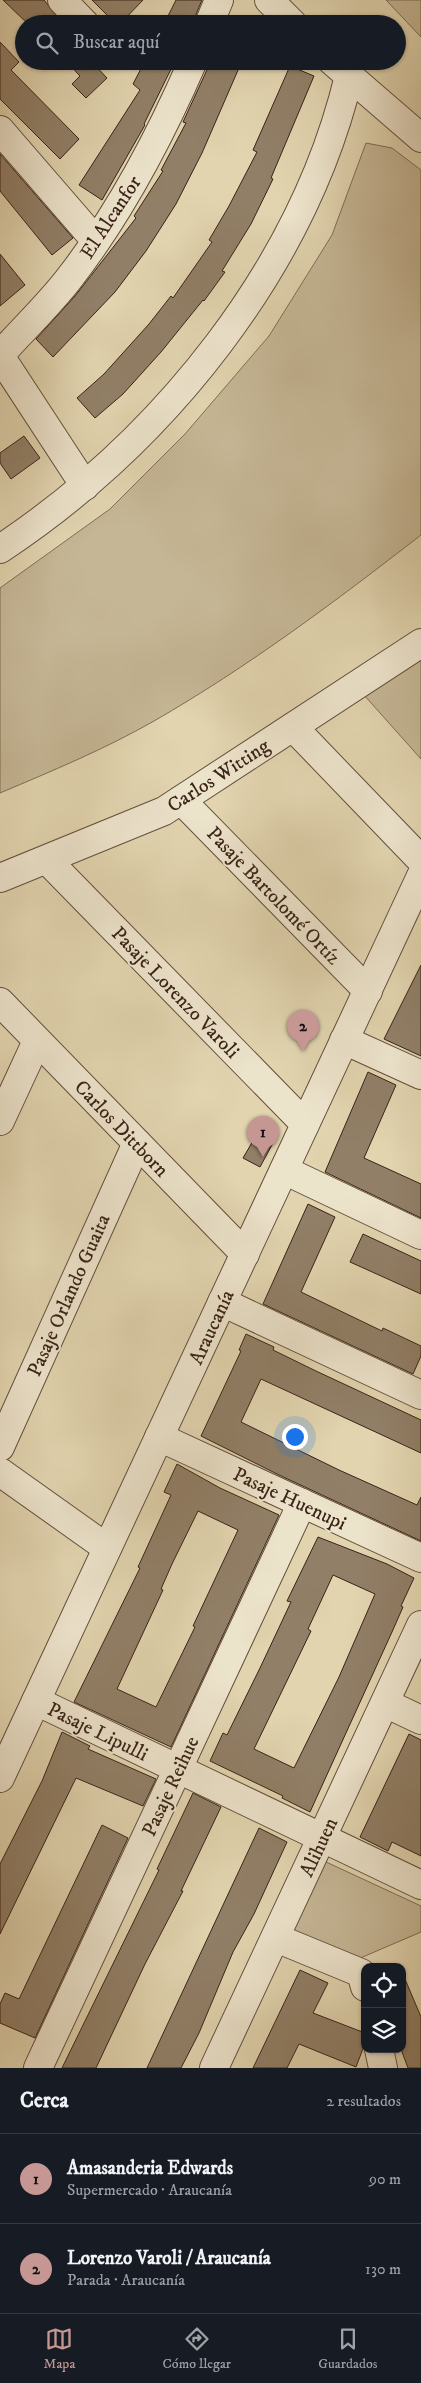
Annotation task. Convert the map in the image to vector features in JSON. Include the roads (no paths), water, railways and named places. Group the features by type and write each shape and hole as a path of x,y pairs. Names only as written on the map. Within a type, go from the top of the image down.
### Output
{"street":[{"path":"62,0 76,15"},
{"path":"213,15 219,0"},
{"path":"269,0 284,15"},
{"name":"El Alcanfor","path":"0,356 69,278 96,241 145,163 166,123 189,70"},
{"path":"0,549 38,523 118,457 175,398 209,356 255,289 303,204 339,116 340,70"},
{"path":"341,70 421,138"},
{"path":"0,130 96,241"},
{"path":"0,356 85,486"},
{"name":"Carlos Witting","path":"0,878 145,820 181,800 421,643"},
{"path":"293,727 421,860"},
{"name":"Pasaje Bartolomé Ortíz","path":"181,800 368,991"},
{"name":"Pasaje Lorenzo Varoli","path":"47,860 305,1124"},
{"name":"Araucanía","path":"0,1778 421,876"},
{"name":"Carlos Dittborn","path":"0,1002 244,1254"},
{"path":"344,1040 421,1075"},
{"path":"0,1121 37,1041"},
{"name":"Pasaje Orlando Guaita","path":"0,1447 137,1143"},
{"path":"284,1170 421,1235"},
{"path":"222,1302 421,1395"},
{"name":"Pasaje Huenupi","path":"159,1437 421,1558"},
{"path":"0,1472 107,1548"},
{"name":"Pasaje Reihue","path":"38,2068 302,1503"},
{"name":"Alihuen","path":"214,2068 421,1625"},
{"name":"Pasaje Lipulli","path":"36,1701 421,1885"},
{"path":"385,1703 421,1720"},
{"path":"276,1938 361,1973"},
{"path":"380,2053 383,2068"}],"place":[{"name":"Lorenzo Varoli / Araucanía","path":"303,1051"},
{"name":"Amasanderia Edwards","path":"263,1157"}]}
